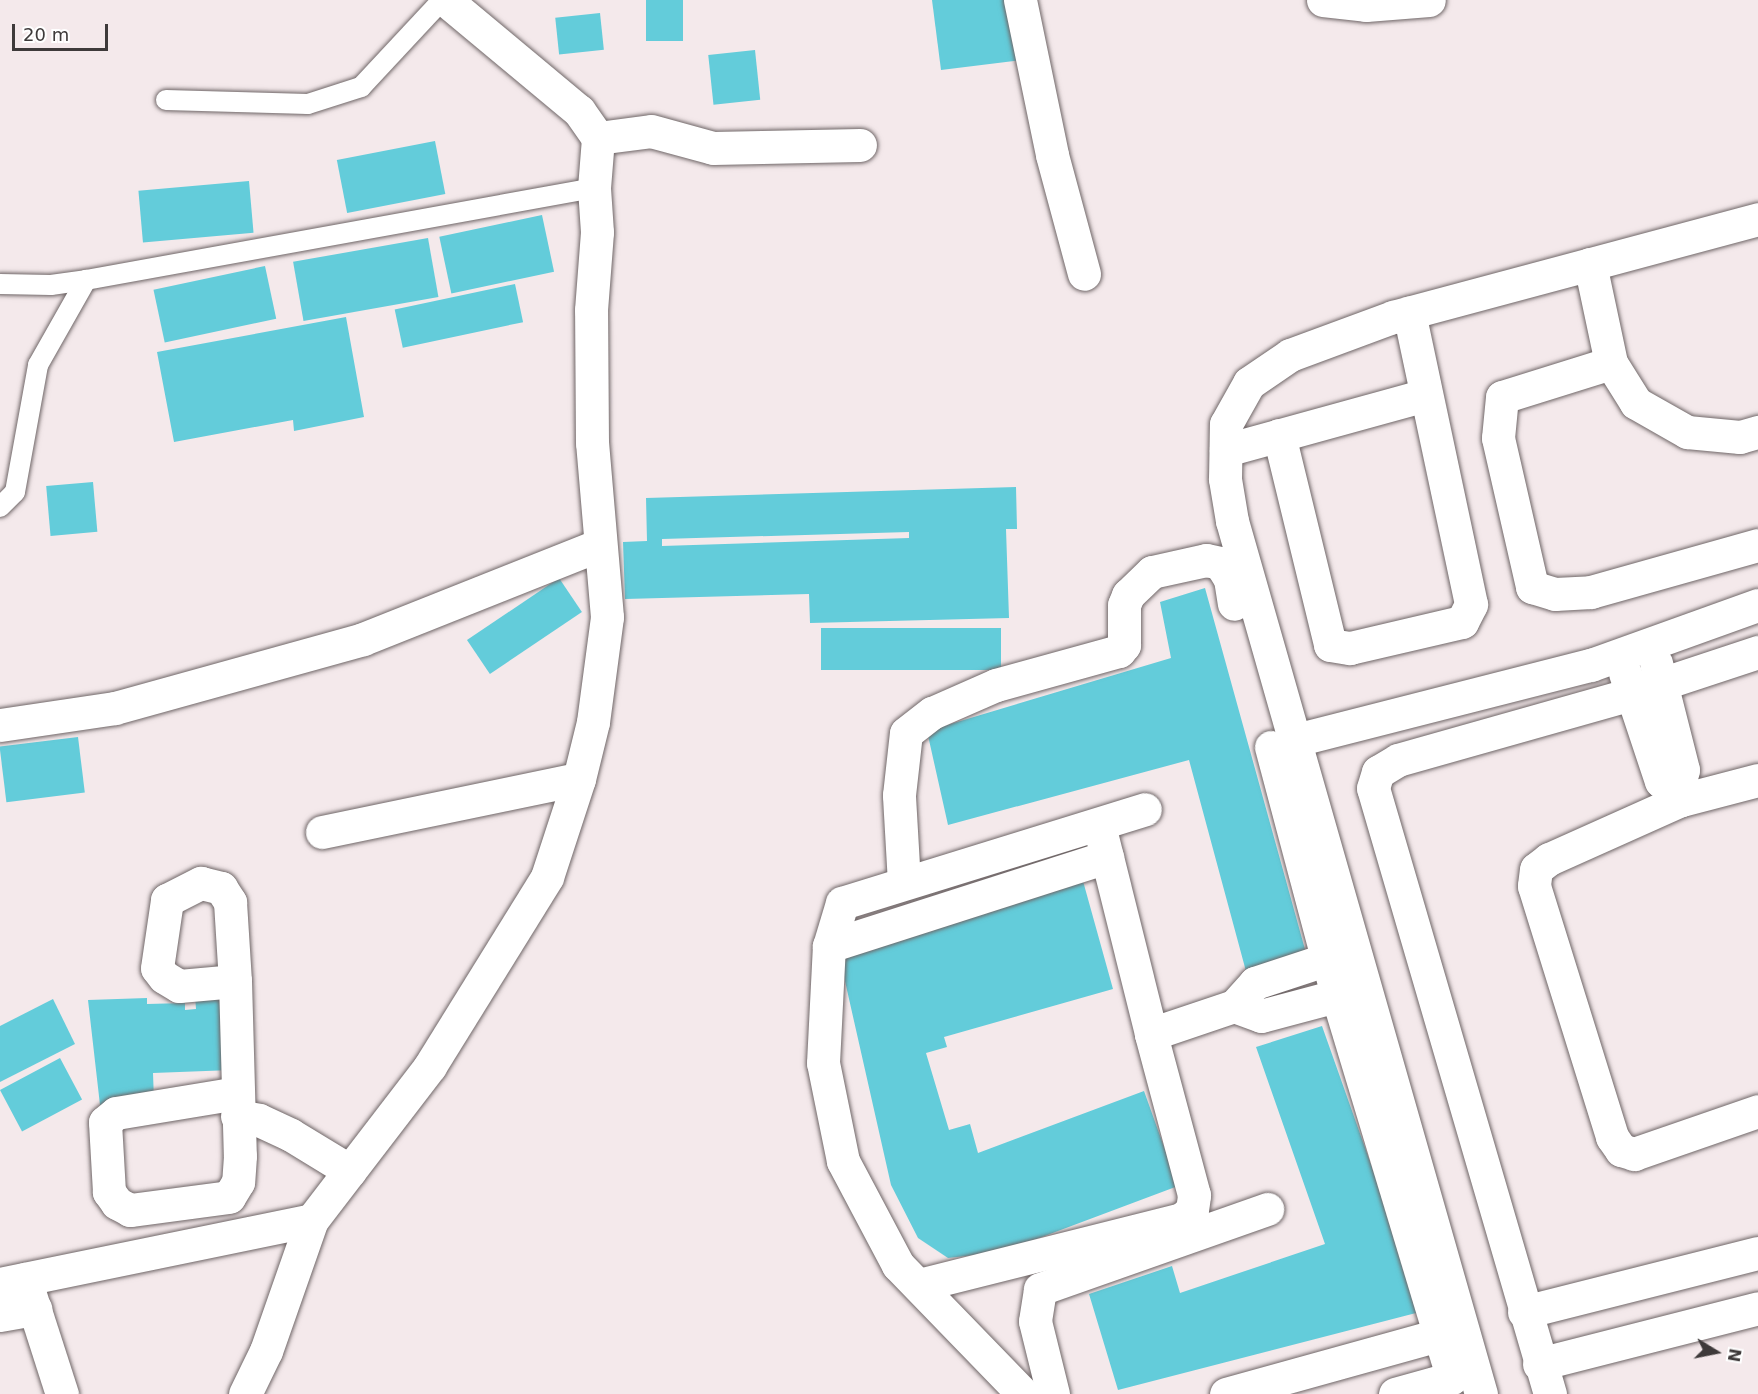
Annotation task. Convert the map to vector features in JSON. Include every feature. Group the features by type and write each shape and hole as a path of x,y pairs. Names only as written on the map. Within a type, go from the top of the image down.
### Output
{"street":[{"path":"245,1394 266,1351 312,1220 430,1066 547,877 579,779 593,722 607,617 592,443 591,310 597,232 594,188 598,138 579,111 444,0"},
{"path":"1020,0 1052,156 1084,274"},
{"path":"1323,0 1366,5 1430,0"},
{"path":"598,138 651,131 713,148 860,145"},
{"path":"1341,955 1292,741 1232,521 1225,478 1226,424 1249,383 1290,355 1409,313 1758,219"},
{"path":"1590,264 1611,363 1636,403 1687,432 1740,437 1758,432"},
{"path":"1279,435 1330,645 1350,648 1462,622 1471,604 1409,313"},
{"path":"1611,363 1502,397 1498,438 1532,587 1556,594 1591,592 1758,545"},
{"path":"1226,450 1426,394"},
{"path":"0,725 115,708 363,639 599,545"},
{"path":"904,883 899,795 906,734 932,713 996,685 1119,651 1124,645 1124,605 1137,584 1152,572 1206,560 1220,563 1230,579 1352,991 1480,1394"},
{"path":"1292,741 1619,655 1758,605"},
{"path":"1650,644 1663,683 1683,770 1679,796"},
{"path":"1550,1394 1539,1364 1373,788 1378,772 1398,760 1630,694 1758,652"},
{"path":"1619,655 1630,694 1661,781 1679,796"},
{"path":"322,832 579,779"},
{"path":"1758,780 1679,796 1549,859 1536,869 1534,886 1612,1137 1621,1150 1634,1154 1758,1111"},
{"path":"1023,1394 898,1264 843,1161 823,1063 829,946 842,903 1145,809"},
{"path":"919,1285 1182,1219 1192,1210 1194,1195 1151,1034 1099,823"},
{"path":"829,946 1107,857"},
{"path":"1151,1034 1234,1006 1255,983 1341,955"},
{"path":"235,981 237,1105 238,1182 229,1197 130,1210 109,1192 105,1122 116,1113 237,1105 259,1120 291,1135 350,1171"},
{"path":"1234,1006 1261,1016 1352,991"},
{"path":"1352,991 1439,1335 1455,1386 1395,1394"},
{"path":"1053,1394 1035,1321 1040,1289 1267,1209"},
{"path":"0,1316 20,1291 312,1220"},
{"path":"1524,1312 1758,1253"},
{"path":"20,1291 62,1394"},
{"path":"1539,1364 1758,1308"},
{"path":"1226,1394 1439,1335"}],"lane":[{"path":"166,100 308,104 361,87 444,0"},
{"path":"0,284 51,285 86,280 594,188"},
{"path":"0,507 15,492 38,364 86,280"}],"building":[{"path":"646,0 683,0 683,41 646,41"},
{"path":"932,0 1016,0 1023,60 941,70"},
{"path":"600,13 604,50 559,55 555,18"},
{"path":"755,50 760,100 713,105 708,55"},
{"path":"435,141 445,194 347,213 337,160"},
{"path":"249,181 254,233 143,242 138,191"},
{"path":"542,215 554,272 451,294 439,237"},
{"path":"428,238 438,297 304,321 293,262"},
{"path":"265,266 276,319 165,343 153,290"},
{"path":"515,284 523,322 403,348 395,310"},
{"path":"346,317 364,417 294,431 293,420 174,442 157,352"},
{"path":"93,482 97,532 51,536 46,486"},
{"path":"1016,487 1017,529 1006,529 1009,618 810,623 809,594 625,599 623,542 647,541 646,498","holes":["909,532 909,538 662,546 662,539"]},
{"path":"559,578 582,612 490,674 467,640"},
{"path":"1205,588 1306,953 1247,975 1189,760 948,825 927,731 1171,658 1160,602"},
{"path":"821,628 1001,628 1001,670 821,670"},
{"path":"78,737 85,793 6,802 0,747"},
{"path":"1083,881 1113,989 944,1037 947,1047 926,1053 949,1130 970,1124 978,1153 1144,1091 1178,1186 1002,1252 948,1258 918,1238 891,1185 840,959"},
{"path":"229,995 232,1070 153,1073 154,1101 100,1105 88,1000 147,998 147,1004 185,1003 185,1010 196,1009 195,996"},
{"path":"53,999 75,1044 0,1082 0,1026"},
{"path":"1322,1026 1421,1306 1416,1313 1118,1390 1089,1294 1172,1266 1180,1293 1325,1244 1256,1047"},
{"path":"60,1058 82,1099 22,1131 0,1090"}]}
